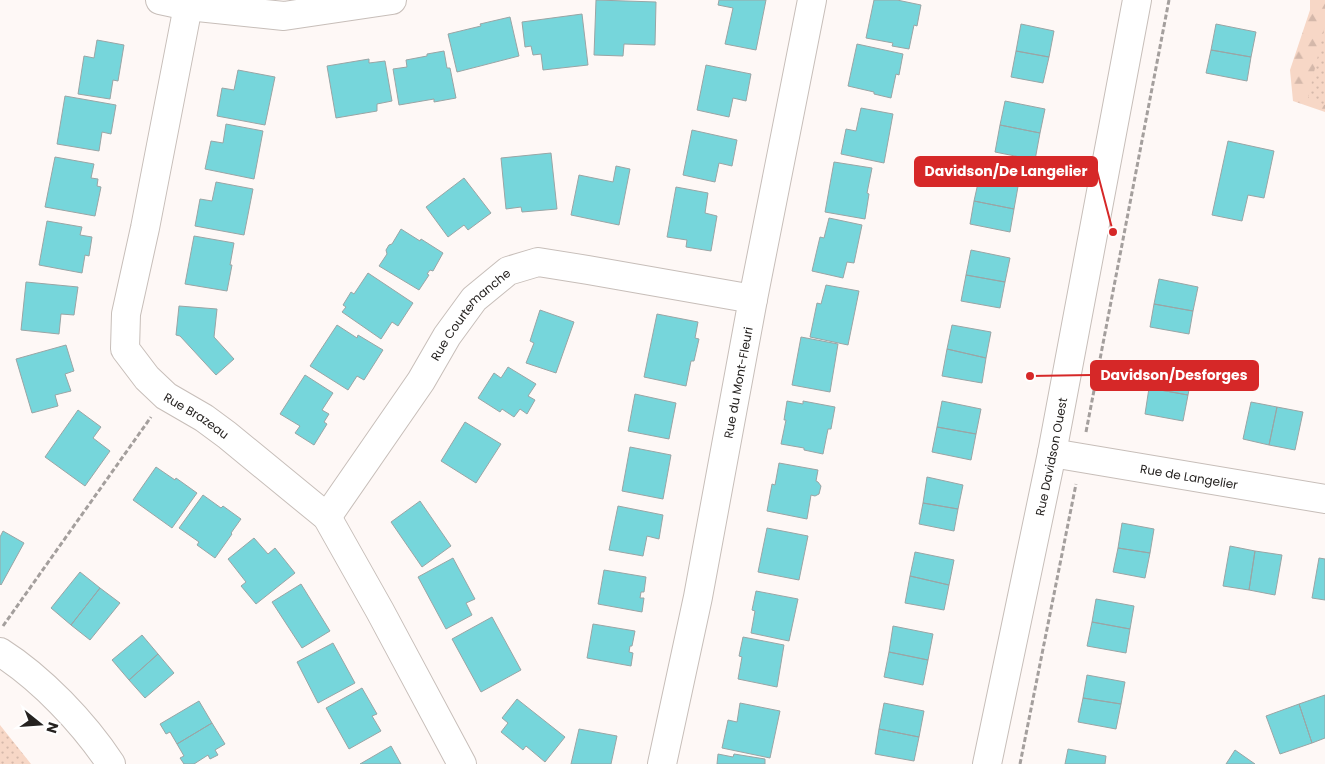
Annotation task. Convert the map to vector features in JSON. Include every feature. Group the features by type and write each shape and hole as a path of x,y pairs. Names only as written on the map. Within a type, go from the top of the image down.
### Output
{"street":[{"path":"160,0 188,6 284,16 392,0"},
{"name":"Rue du Mont-Fleuri","path":"662,764 698,597 812,0"},
{"name":"Rue Davidson Ouest","path":"987,764 1052,453 1137,0"},
{"name":"Rue Brazeau","path":"188,6 145,228 126,314 126,349 147,378 166,396 204,418 228,435 327,517 462,764"},
{"name":"Rue Courtemanche","path":"327,517 421,381 447,336 474,299 508,271 538,262 754,299"},
{"name":"Rue de Langelier","path":"1052,453 1325,499"},
{"path":"0,652 29,674 83,726 111,764"}],"path":[{"path":"1020,764 1169,0"},
{"path":"0,630 166,396"}],"green space":[{"path":"1310,0 1325,0 1325,112 1293,101 1290,70 1310,10"},
{"path":"1325,25 1325,105 1308,98"},
{"path":"0,725 31,764 0,764"}],"building":[{"path":"596,0 656,2 655,45 624,44 623,56 594,55"},
{"path":"719,0 766,0 756,50 725,44 733,8 718,5"},
{"path":"874,0 897,0 921,5 917,26 914,25 909,49 892,46 893,43 866,38"},
{"path":"582,14 588,65 543,70 541,54 533,55 531,46 525,47 522,22"},
{"path":"510,17 519,56 457,72 448,34"},
{"path":"1021,24 1054,31 1049,57 1016,51"},
{"path":"1216,24 1256,32 1251,57 1211,50"},
{"path":"97,40 124,45 118,81 113,80 110,99 78,94 84,56 94,58"},
{"path":"857,44 903,54 899,75 896,74 891,98 848,86"},
{"path":"1211,50 1251,57 1247,81 1206,73"},
{"path":"444,51 447,68 450,68 456,98 434,102 434,99 399,105 393,69 407,67 406,60"},
{"path":"1016,51 1049,57 1043,83 1011,77"},
{"path":"369,59 369,63 385,61 392,101 377,104 377,111 336,118 327,66"},
{"path":"706,65 751,74 746,101 733,98 729,117 697,110"},
{"path":"238,70 275,77 265,125 217,116 222,88 234,90"},
{"path":"65,96 116,105 111,134 102,132 99,151 57,144"},
{"path":"1005,101 1045,109 1040,133 1000,125"},
{"path":"861,108 893,114 884,163 841,154 846,129 856,131"},
{"path":"226,124 263,131 254,179 205,169 211,141 223,143"},
{"path":"1000,125 1040,133 1035,160 995,152"},
{"path":"692,130 737,140 732,166 719,163 715,182 683,175"},
{"path":"1228,141 1274,151 1264,198 1248,195 1242,221 1212,215"},
{"path":"551,153 557,209 522,212 521,207 506,209 501,158"},
{"path":"55,157 94,164 91,178 98,179 97,186 101,187 95,216 45,207"},
{"path":"834,162 872,168 867,193 869,194 865,219 825,212"},
{"path":"616,166 630,169 619,225 571,215 579,175 613,182"},
{"path":"980,174 1019,181 1014,209 974,201"},
{"path":"464,178 491,213 468,230 464,225 448,237 426,207"},
{"path":"216,182 253,189 244,235 195,226 200,199 212,201"},
{"path":"676,187 708,193 705,213 717,216 711,251 686,247 687,240 667,237"},
{"path":"974,201 1014,209 1010,232 970,224"},
{"path":"829,218 862,225 854,263 847,262 843,278 812,271 820,237 824,238"},
{"path":"47,221 82,227 80,235 92,237 89,256 85,255 82,273 39,265"},
{"path":"401,229 443,253 433,271 430,270 427,274 429,275 419,290 379,266 387,254 386,250"},
{"path":"194,236 234,243 227,291 185,284"},
{"path":"971,250 1010,258 1005,282 966,275"},
{"path":"368,273 413,303 398,326 392,322 381,339 342,312 346,307 343,305 351,292 354,294"},
{"path":"966,275 1005,282 1000,308 961,301"},
{"path":"1159,279 1198,287 1193,311 1154,304"},
{"path":"26,282 78,287 74,315 61,314 59,334 21,330"},
{"path":"826,285 859,291 848,345 810,337 817,303 821,304"},
{"path":"1154,304 1193,311 1189,334 1150,327"},
{"path":"179,306 217,309 214,337 234,359 216,375 180,336 176,335"},
{"path":"540,310 574,322 556,373 526,363 534,343 530,341"},
{"path":"657,314 698,322 695,338 699,339 694,361 691,361 686,386 644,377"},
{"path":"337,325 357,338 358,335 383,350 364,380 357,376 348,390 310,366"},
{"path":"952,325 991,332 986,358 947,349"},
{"path":"801,337 838,344 830,392 792,385"},
{"path":"66,345 74,371 65,374 71,391 55,395 58,406 32,413 16,359"},
{"path":"947,349 986,358 982,383 942,376"},
{"path":"1154,362 1193,369 1188,395 1149,388"},
{"path":"508,367 536,384 528,396 535,400 527,414 520,409 514,417 502,409 500,412 478,398 494,373 501,378"},
{"path":"305,375 333,393 322,410 329,414 324,422 327,424 314,445 295,433 300,426 280,414"},
{"path":"1149,388 1188,395 1183,421 1145,414"},
{"path":"635,394 676,403 669,439 628,431"},
{"path":"787,401 803,404 803,401 835,407 831,429 828,429 823,454 781,444 786,420 784,420"},
{"path":"942,401 981,409 976,434 937,427"},
{"path":"1251,402 1277,407 1269,445 1243,439"},
{"path":"1277,407 1303,412 1295,450 1269,445"},
{"path":"78,410 101,427 93,438 110,451 85,486 45,457"},
{"path":"465,422 501,444 476,483 441,461"},
{"path":"937,427 976,434 971,460 932,452"},
{"path":"630,447 671,455 663,499 622,491"},
{"path":"779,463 818,470 816,481 821,486 819,494 811,495 807,519 767,511 772,484 775,485"},
{"path":"156,467 197,493 172,528 133,500"},
{"path":"927,477 963,485 958,509 923,503"},
{"path":"203,495 241,519 215,558 197,545 199,542 179,528"},
{"path":"420,501 451,546 422,567 391,522"},
{"path":"923,503 958,509 954,531 919,524"},
{"path":"618,506 663,515 659,539 647,536 643,556 609,550"},
{"path":"1122,523 1154,529 1150,553 1118,548"},
{"path":"767,528 808,536 799,580 758,572"},
{"path":"3,531 24,543 1,585 0,537"},
{"path":"254,538 268,554 275,548 295,573 256,604 241,586 246,582 228,559"},
{"path":"1230,546 1255,551 1249,590 1223,586"},
{"path":"1118,548 1150,553 1145,578 1113,572"},
{"path":"1255,551 1282,555 1275,595 1249,590"},
{"path":"915,552 954,560 949,585 910,576"},
{"path":"453,558 475,599 466,603 472,615 446,629 418,577"},
{"path":"1319,558 1325,559 1325,600 1312,598"},
{"path":"604,570 646,577 644,592 641,592 640,598 644,598 642,612 598,604"},
{"path":"80,572 100,588 71,625 51,608"},
{"path":"910,576 949,585 944,610 905,603"},
{"path":"301,584 330,631 302,648 272,602"},
{"path":"100,588 120,603 90,640 71,625"},
{"path":"756,591 798,599 789,641 751,633 755,611 752,610"},
{"path":"1096,599 1134,606 1130,629 1092,622"},
{"path":"492,617 521,670 481,692 452,639"},
{"path":"1092,622 1130,629 1126,653 1087,646"},
{"path":"593,624 635,631 629,652 633,653 631,666 587,658"},
{"path":"893,626 933,634 928,660 889,652"},
{"path":"142,635 158,654 129,680 112,660"},
{"path":"743,637 784,645 777,687 738,679 742,657 739,656"},
{"path":"333,643 355,683 318,703 297,662"},
{"path":"889,652 928,660 923,685 884,677"},
{"path":"158,654 174,673 145,698 129,680"},
{"path":"1087,675 1125,682 1121,704 1083,698"},
{"path":"362,688 377,714 372,716 381,731 349,749 326,708"},
{"path":"1325,695 1325,738 1312,743 1299,704"},
{"path":"1083,698 1121,704 1116,729 1078,722"},
{"path":"517,699 565,737 545,762 526,746 523,750 501,732 508,723 502,718"},
{"path":"199,701 212,723 177,744 170,732 166,734 160,724"},
{"path":"740,703 780,711 770,758 722,748 728,720 737,722"},
{"path":"884,703 924,711 919,737 879,729"},
{"path":"1299,704 1312,743 1280,754 1266,716"},
{"path":"212,723 225,744 215,750 218,755 210,759 208,755 194,764 184,764 180,758 184,756 177,744"},
{"path":"579,729 617,736 611,764 571,764"},
{"path":"879,729 919,737 914,761 875,754"},
{"path":"391,746 401,764 360,764"},
{"path":"1068,749 1106,756 1105,764 1065,764"},
{"path":"1235,750 1255,764 1226,764"},
{"path":"718,754 733,757 734,754 765,759 765,764 717,764"}],"place":[{"name":"Davidson/De Langelier","path":"1113,232"},
{"name":"Davidson/Desforges","path":"1030,376"}]}
